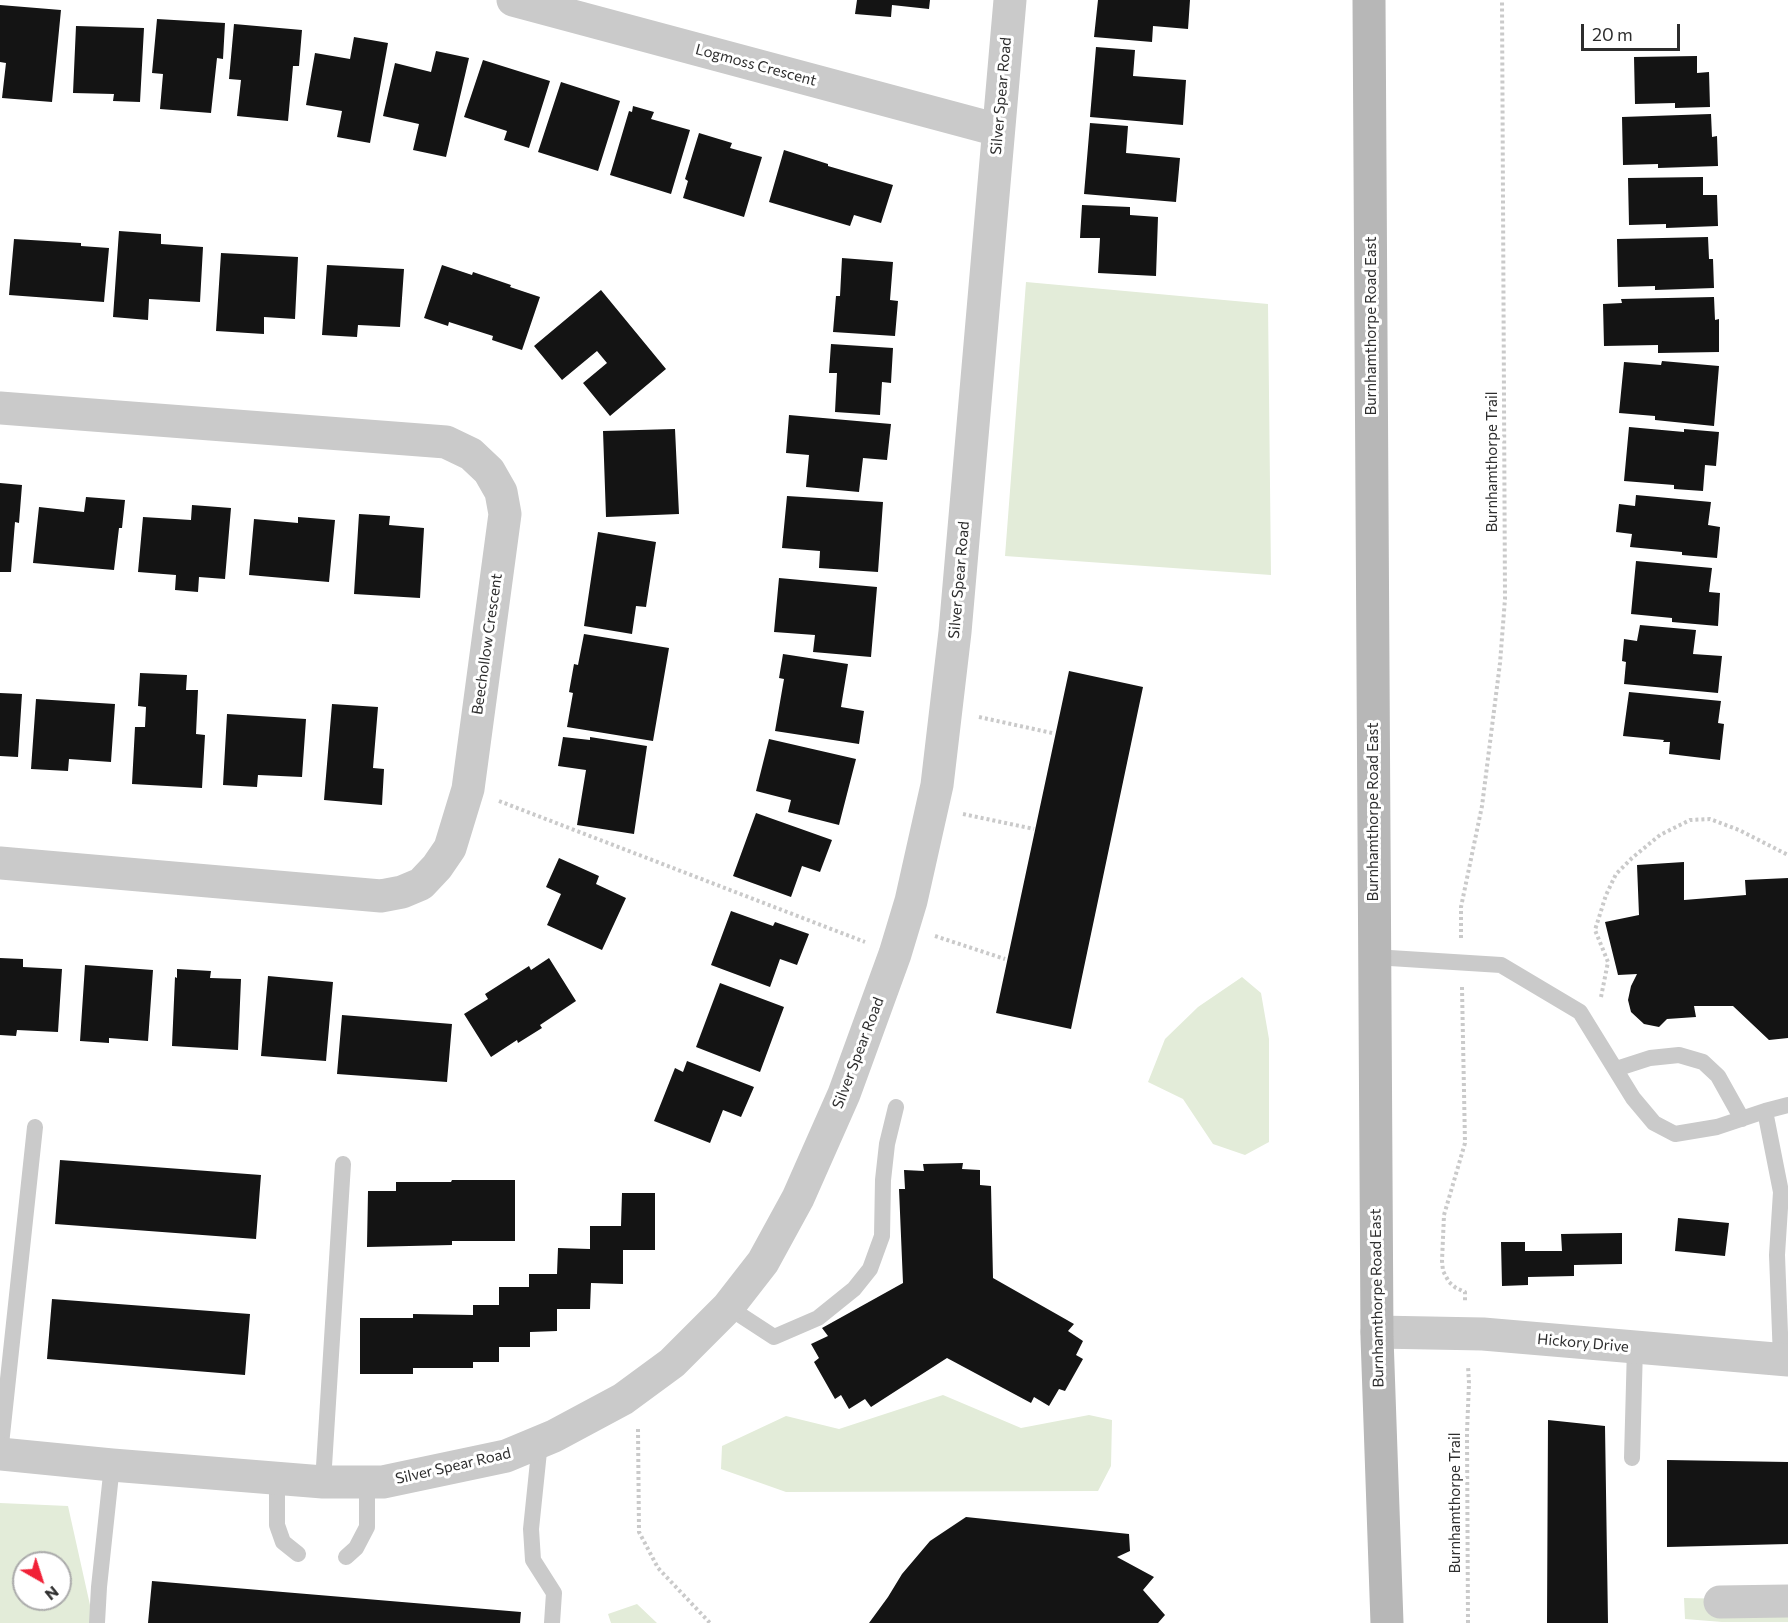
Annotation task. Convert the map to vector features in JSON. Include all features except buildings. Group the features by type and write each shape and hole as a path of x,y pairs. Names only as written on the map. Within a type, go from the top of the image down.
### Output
{"main road":[{"name":"Burnhamthorpe Road East","path":"1369,0 1377,1332 1387,1623"}],"street":[{"name":"Logmoss Crescent","path":"513,0 998,130"},
{"name":"Silver Spear Road","path":"0,1454 323,1482 382,1482 506,1456 540,1442 623,1399 672,1363 728,1307 763,1262 798,1198 844,1094 900,940 933,807 947,711 1010,0"},
{"name":"Beechollow Crescent","path":"0,408 446,442 471,453 489,471 501,492 505,513 468,789 450,848 421,884 402,892 381,896 0,863"},
{"name":"Hickory Drive","path":"1377,1332 1483,1334 1784,1360"},
{"path":"1720,1602 1788,1602"}],"lane":[{"path":"1374,957 1501,965 1580,1012 1633,1098 1654,1123 1675,1134 1717,1127 1788,1105"},
{"path":"1616,1069 1650,1058 1679,1055 1703,1062 1718,1076 1742,1119"},
{"path":"728,1307 774,1337 818,1318 854,1289 870,1269 882,1236 887,1144 896,1107"},
{"path":"1765,1111 1781,1192 1777,1255 1784,1360"},
{"path":"0,1454 35,1127"},
{"path":"323,1482 343,1164"},
{"path":"1632,1458 1635,1347"},
{"path":"540,1442 531,1528 533,1560 554,1593 552,1623"},
{"path":"97,1623 112,1465"},
{"path":"277,1479 277,1525 283,1542 298,1554"},
{"path":"346,1557 356,1548 367,1527 367,1482"}],"path":[{"name":"Burnhamthorpe Trail","path":"1460,920 1482,806 1500,663 1505,599 1502,0"},
{"path":"947,711 1052,733"},
{"path":"468,789 900,940 1005,959"},
{"path":"933,807 1034,830"},
{"path":"1601,997 1608,962 1595,930 1606,895 1616,874 1660,835 1690,820 1710,819 1739,830 1788,855"},
{"path":"1462,1004 1465,1143 1444,1215 1442,1261 1443,1271 1449,1282 1465,1292 1465,1306"},
{"name":"Burnhamthorpe Trail","path":"1468,1623 1469,1383"},
{"path":"623,1399 638,1429 639,1532 658,1568 710,1623"}],"green space":[{"path":"1026,282 1268,304 1271,575 1005,556"},
{"path":"1242,977 1261,993 1269,1039 1269,1142 1245,1155 1213,1144 1183,1099 1148,1082 1165,1039 1198,1007"},
{"path":"943,1395 1021,1428 1089,1415 1112,1420 1111,1466 1098,1491 786,1492 721,1469 722,1446 786,1416 839,1429"},
{"path":"0,1503 68,1506 94,1623 0,1623"},
{"path":"1684,1598 1788,1600 1788,1622 1722,1622 1685,1619"},
{"path":"637,1604 657,1623 611,1623 608,1614"}]}
